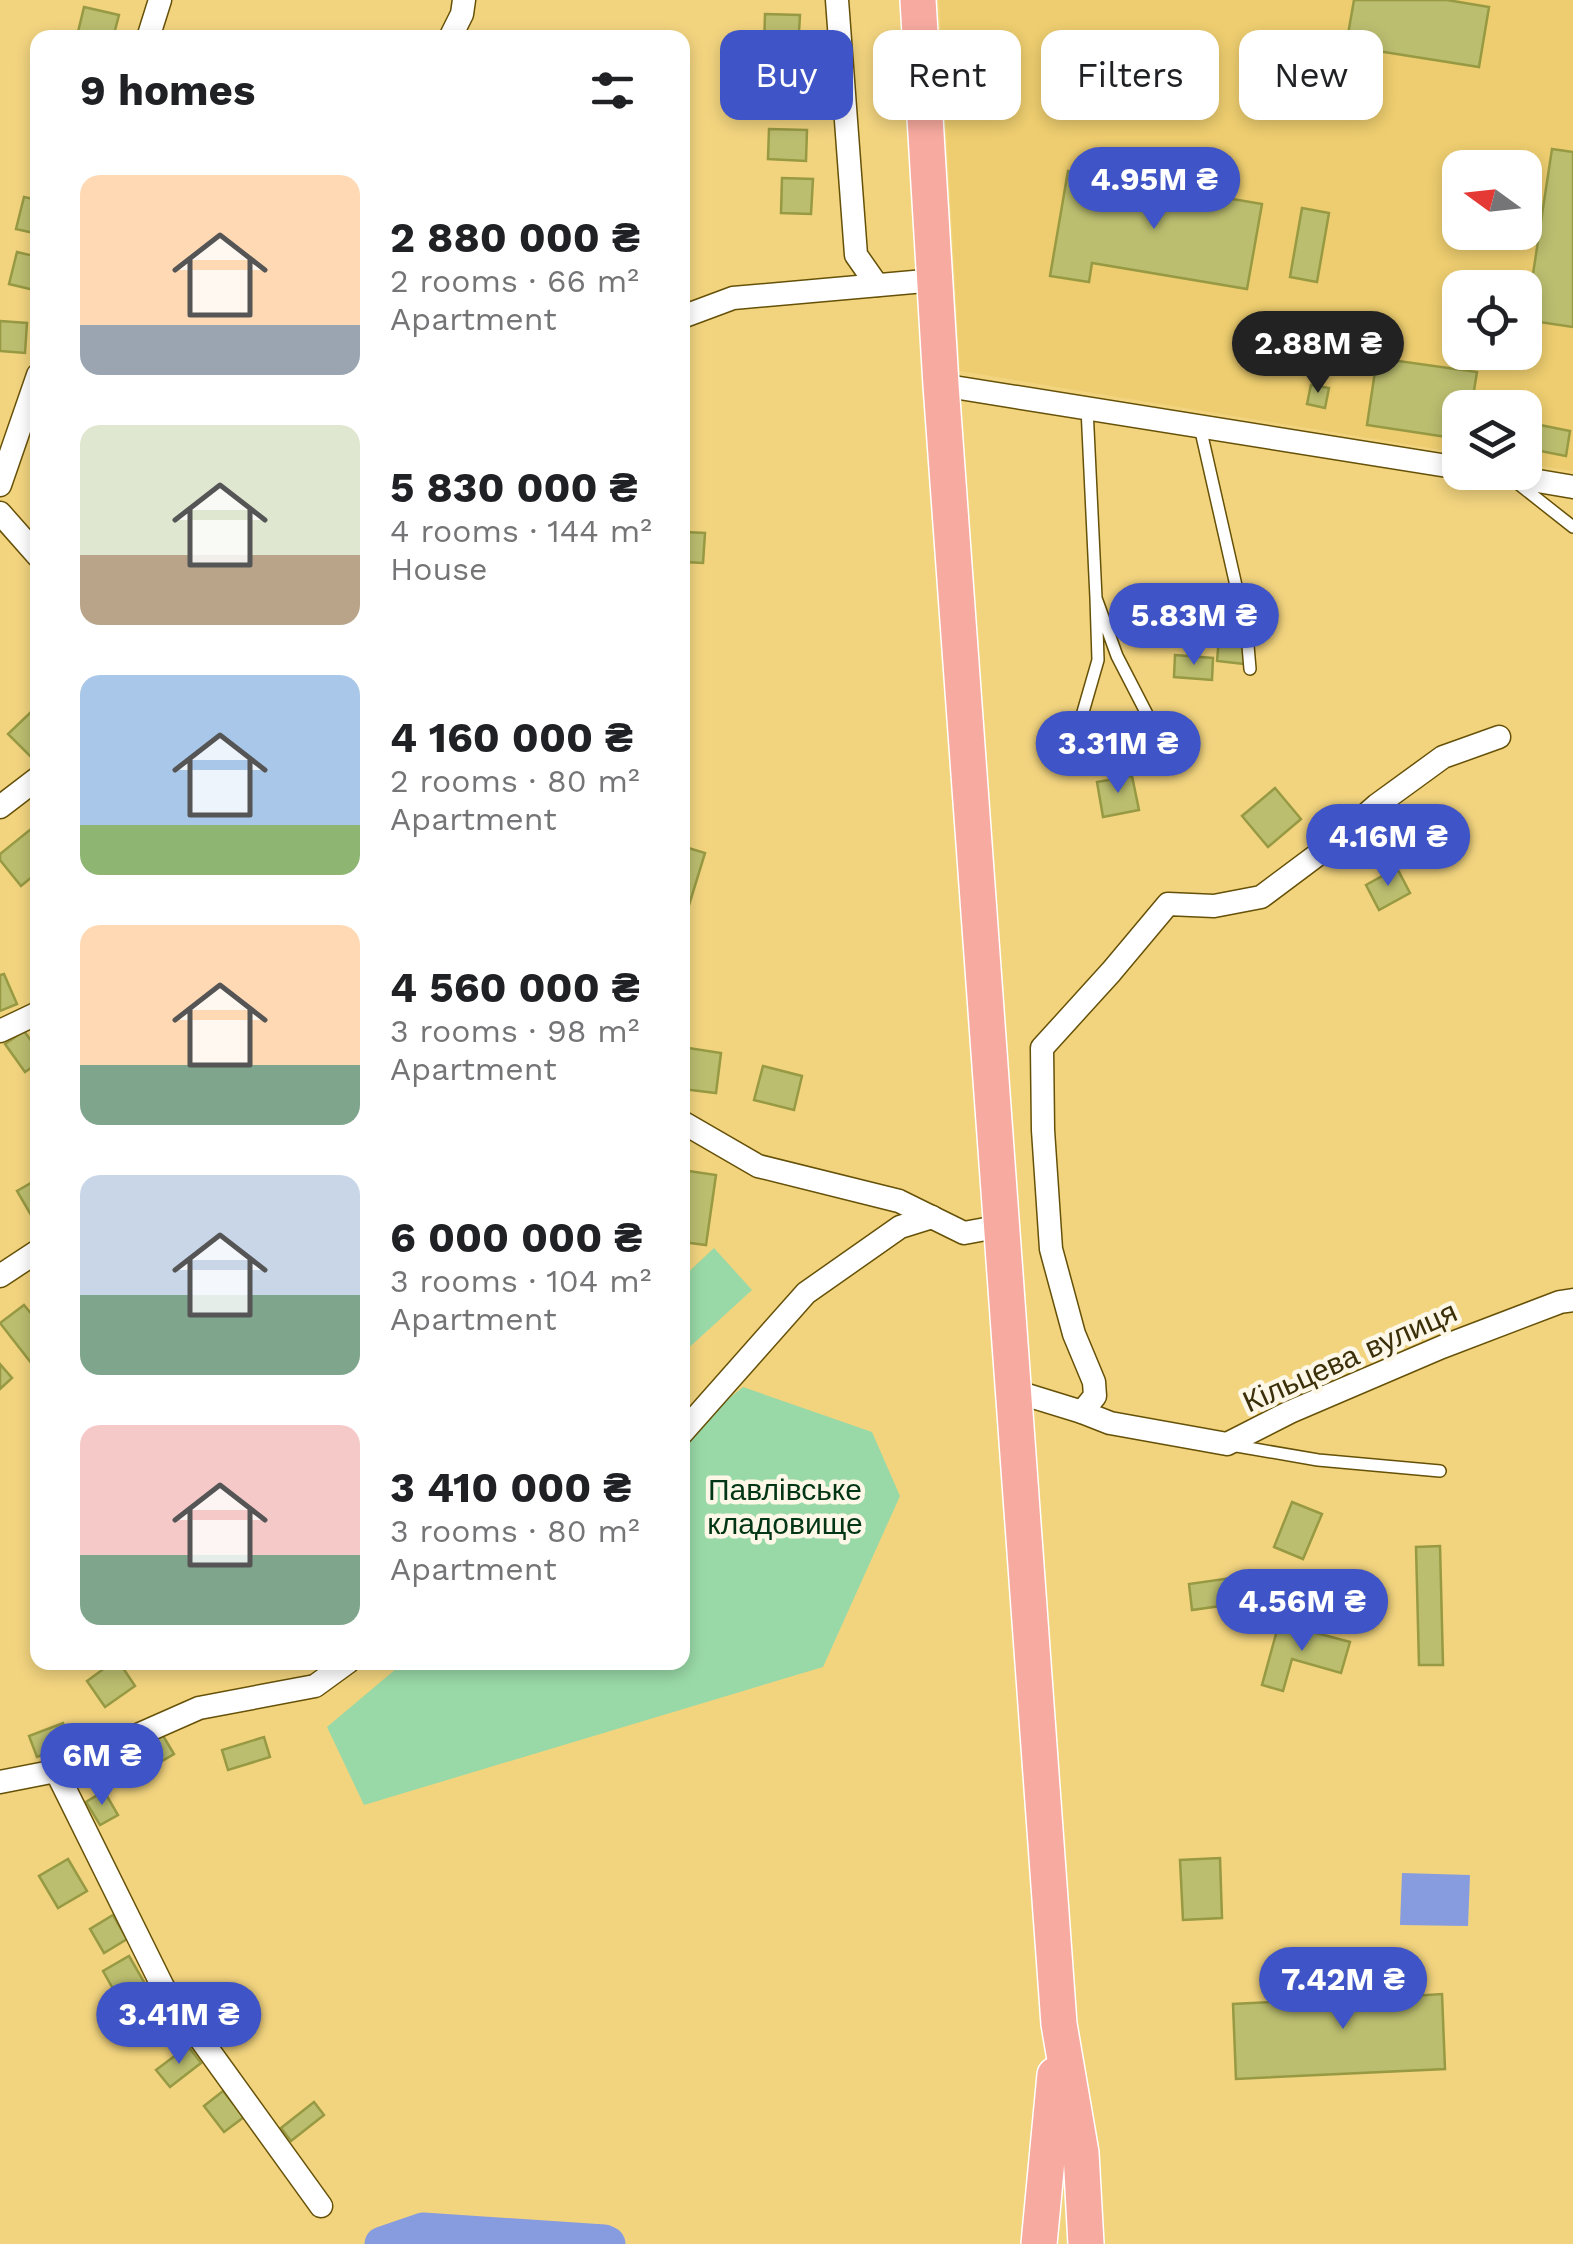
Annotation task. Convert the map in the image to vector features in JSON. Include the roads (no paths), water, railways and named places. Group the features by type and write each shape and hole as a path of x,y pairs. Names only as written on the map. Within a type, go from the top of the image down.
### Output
{"main road":[{"path":"918,0 1059,2024 1080,2153 1086,2244"},
{"path":"1039,2244 1059,2024"}],"street":[{"path":"151,30 160,0"},
{"path":"454,30 464,0"},
{"path":"837,0 856,255 877,285"},
{"path":"690,314 732,298 936,280"},
{"path":"942,385 1442,465"},
{"path":"0,485 30,398"},
{"path":"1542,482 1573,487"},
{"path":"0,513 30,547"},
{"path":"1082,1412 1095,1396 1094,1382 1074,1334 1051,1249 1042,1048 1168,904 1214,906 1262,897 1443,757 1499,737"},
{"path":"0,807 30,784"},
{"path":"0,1031 30,1017"},
{"path":"690,1127 758,1166 899,1201 964,1233 1002,1226"},
{"path":"690,1424 806,1293 900,1227 932,1217"},
{"path":"0,1276 30,1257"},
{"name":"Кільцева вулиця","path":"1014,1391 1110,1423 1227,1444 1290,1412 1442,1348 1573,1300"},
{"path":"0,1782 56,1771 199,1708 314,1686 337,1670"},
{"path":"56,1771 163,1987 321,2206"}],"lane":[{"path":"1087,408 1098,660 1083,712 1082,738 1096,767 1119,768 1156,757 1150,720 1117,656 1096,598"},
{"path":"1200,426 1248,634 1250,669"},
{"path":"1527,490 1573,527"},
{"path":"1227,1444 1318,1460 1440,1470"}],"water":[{"path":"1402,1873 1470,1875 1468,1926 1400,1925"}],"waterway":[{"path":"382,2244 423,2230 608,2244"}],"park label":[{"name":"Павлівське кладовище","path":"785,1507"}]}
